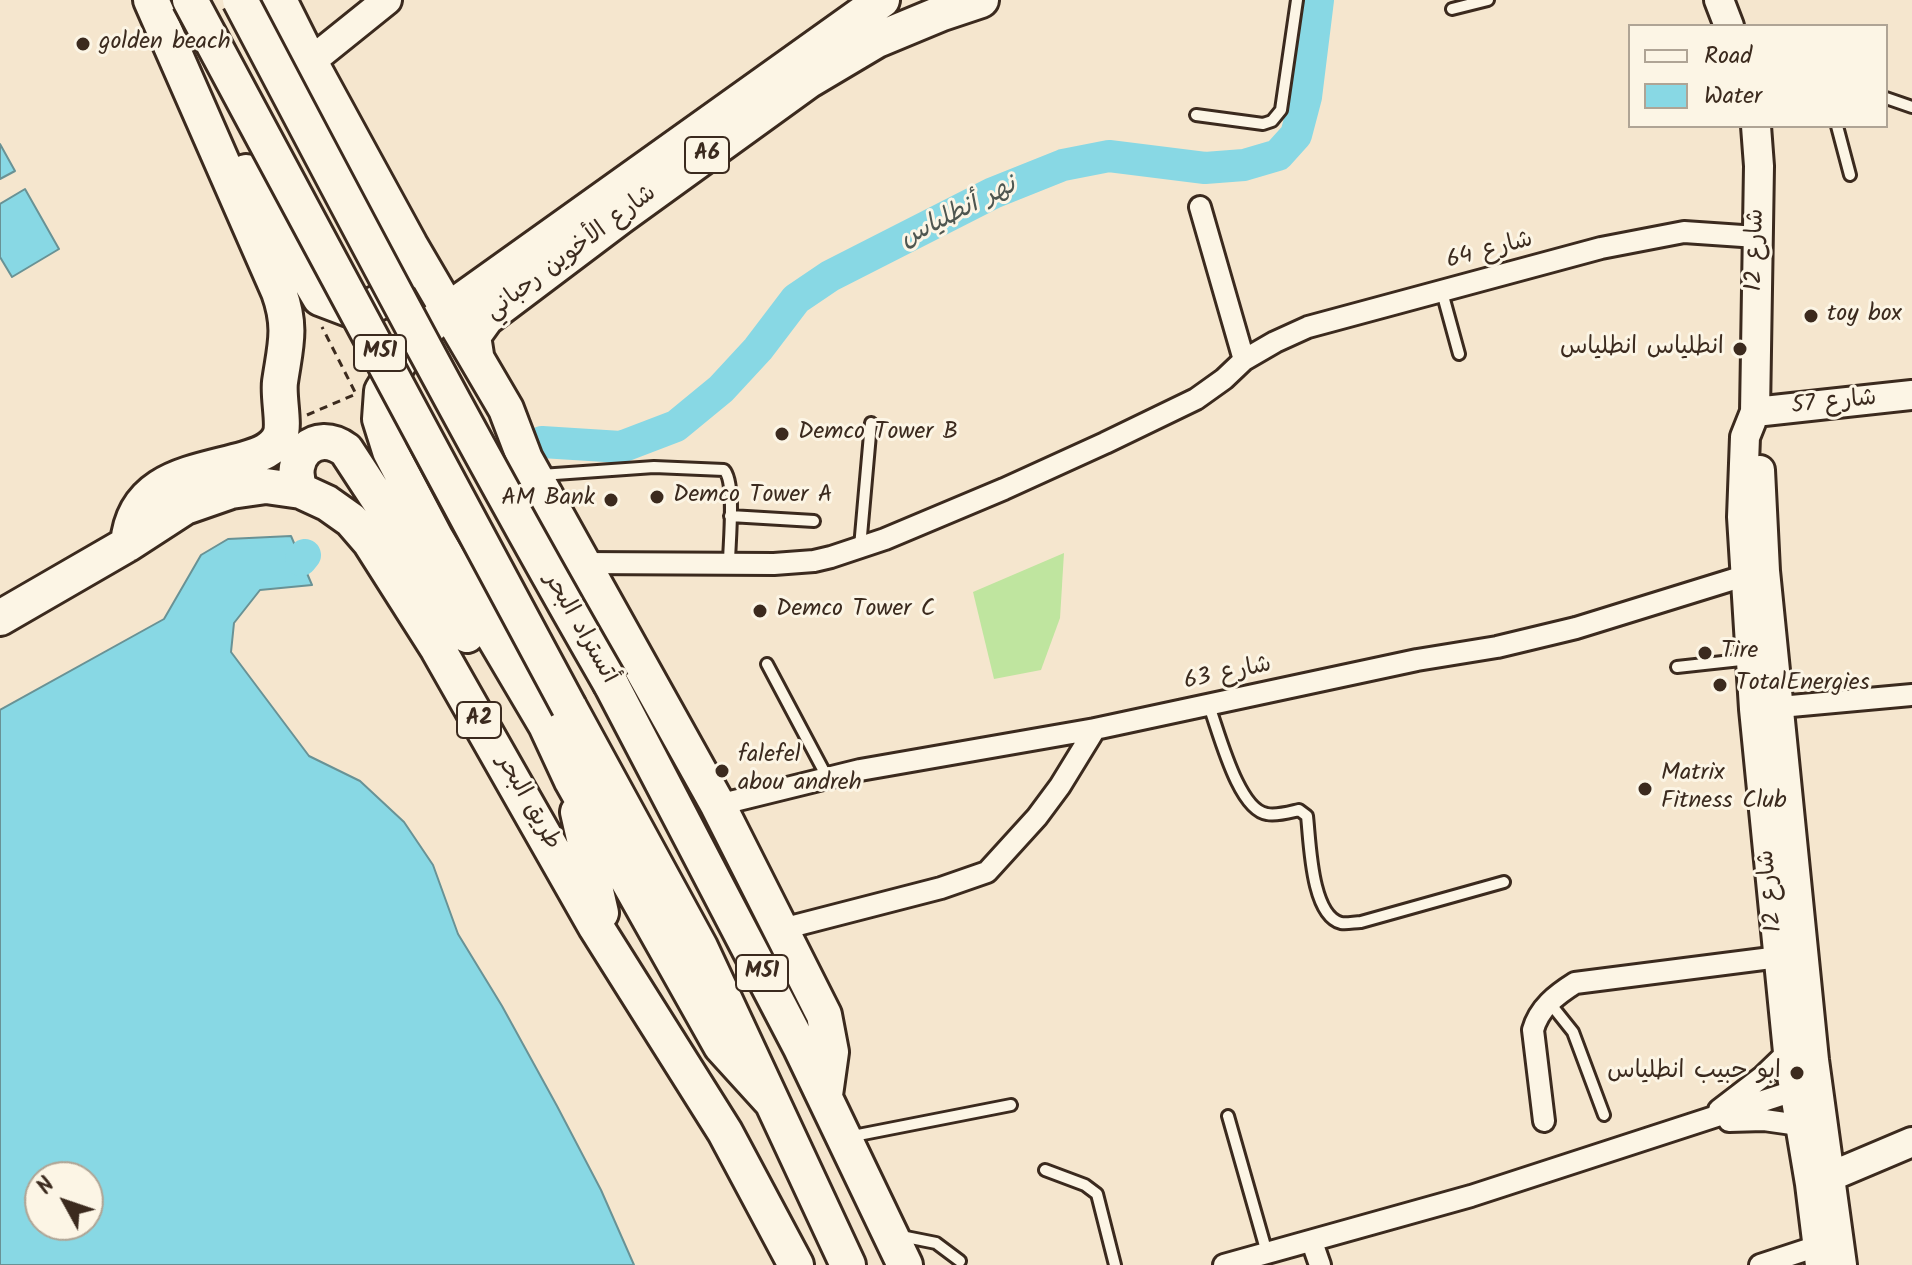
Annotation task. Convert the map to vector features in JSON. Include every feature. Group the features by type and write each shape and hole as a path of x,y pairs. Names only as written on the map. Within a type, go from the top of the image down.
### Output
{"highway":[{"path":"128,544 133,517 157,488 177,478 263,453 276,442 282,430 279,390 288,333 284,306 151,0"},
{"name":"أتستراد البحر","path":"190,0 558,716 700,947 848,1265"},
{"name":"أتستراد البحر","path":"240,0 431,364 611,684 825,1095 905,1265"},
{"path":"279,0 410,245 506,409 529,467"},
{"name":"شارع الأخوين رحباني","path":"435,537 390,451 380,419 382,391 424,331 448,310 882,0"},
{"name":"شارع الأخوين رحباني","path":"476,355 473,336 486,318 798,88 877,40 981,0"},
{"path":"172,44 320,298 349,309 366,308 382,301 403,276 410,245"},
{"path":"596,927 602,919 558,716 435,537 397,437 396,418 409,388 422,375 441,367 459,370 487,398 529,467 718,805 824,1015 831,1052 825,1095"},
{"path":"301,491 296,470 304,451 314,444 325,442 346,450 462,629 487,661 558,716"},
{"name":"طريق البحر","path":"0,618 128,544 185,507 231,491 266,486 301,491 327,503 351,520 370,542 438,649 596,927 725,1132 796,1265"},
{"path":"572,781 721,1046 771,1101"}],"street":[{"path":"144,0 172,44"},
{"path":"310,62 387,0"},
{"path":"1719,0 1728,24"},
{"name":"شارع 12","path":"1756,128 1759,166 1754,417 1745,437 1743,453 1742,517 1755,573 1806,1087 1830,1254"},
{"path":"1200,207 1244,360"},
{"name":"شارع 64","path":"581,563 814,561 860,547 1004,489 1144,424 1196,399 1244,360 1308,327 1601,248 1684,232 1757,237"},
{"name":"شارع 57","path":"1754,417 1912,395"},
{"name":"شارع 12","path":"1755,573 1751,659 1766,708 1779,957 1788,1052 1806,1087 1799,1125 1820,1181"},
{"name":"شارع 63","path":"718,805 827,777 1095,729 1417,660 1497,647 1576,628 1755,573"},
{"path":"1766,708 1912,695"},
{"path":"782,929 941,888 987,872 1037,817 1095,729"},
{"path":"1544,1121 1533,1030 1537,1017 1549,1002 1575,983 1779,957"},
{"path":"1706,1120 1742,1094 1788,1052"},
{"path":"1224,1265 1471,1196 1806,1087"},
{"path":"1706,1120 1764,1120 1799,1125"},
{"path":"1820,1181 1912,1142"},
{"path":"1312,1242 1320,1265"},
{"path":"1760,1265 1830,1254"}],"lane":[{"path":"1196,115 1263,124 1272,121 1281,110 1297,0"},
{"path":"1452,9 1488,0"},
{"path":"1888,99 1912,107"},
{"path":"1838,128 1850,175"},
{"path":"1442,292 1459,354"},
{"path":"860,547 871,423"},
{"path":"529,467 654,467 727,472 729,563"},
{"path":"730,516 814,521"},
{"path":"1677,667 1751,659"},
{"path":"767,664 827,777"},
{"path":"1209,706 1242,795 1253,807 1266,814 1299,810 1307,816 1318,897 1330,916 1342,923 1361,922 1504,882"},
{"path":"1549,1002 1573,1032 1604,1115"},
{"path":"845,1138 1011,1105"},
{"path":"1228,1116 1267,1253"},
{"path":"1045,1170 1085,1185 1097,1194 1115,1265"},
{"path":"890,1235 936,1243 960,1261"}],"path":[{"path":"305,416 356,394 338,360"}],"green space":[{"path":"1064,553 1060,618 1041,670 994,679 973,592"}],"water":[{"path":"0,144 15,171 0,179"},
{"path":"25,189 59,249 12,277 0,257 0,204"},
{"path":"291,536 312,585 260,590 234,623 231,652 309,756 360,781 404,822 433,865 458,934 557,1106 601,1190 634,1265 0,1265 0,710 164,619 201,555 228,539"}],"waterway":[{"name":"نهر أنطلياس","path":"542,442 621,447 676,426 721,389 758,349 796,299 830,276 993,193 1063,165 1109,156 1205,168 1244,165 1278,155 1296,135 1306,97 1318,0"},
{"name":"نهر أنطلياس","path":"301,560 305,555"}],"place":[{"name":"golden beach","path":"83,44"},
{"name":"toy box","path":"1811,316"},
{"name":"انطلياس انطلياس","path":"1740,349"},
{"name":"Demco Tower B","path":"782,434"},
{"name":"Demco Tower A","path":"657,497"},
{"name":"AM Bank","path":"611,500"},
{"name":"Demco Tower C","path":"760,611"},
{"name":"Tire","path":"1705,653"},
{"name":"TotalEnergies","path":"1720,685"},
{"name":"falefel abou andreh","path":"722,771"},
{"name":"Matrix Fitness Club","path":"1645,789"},
{"name":"ابو حبيب انطلياس","path":"1797,1073"}]}
